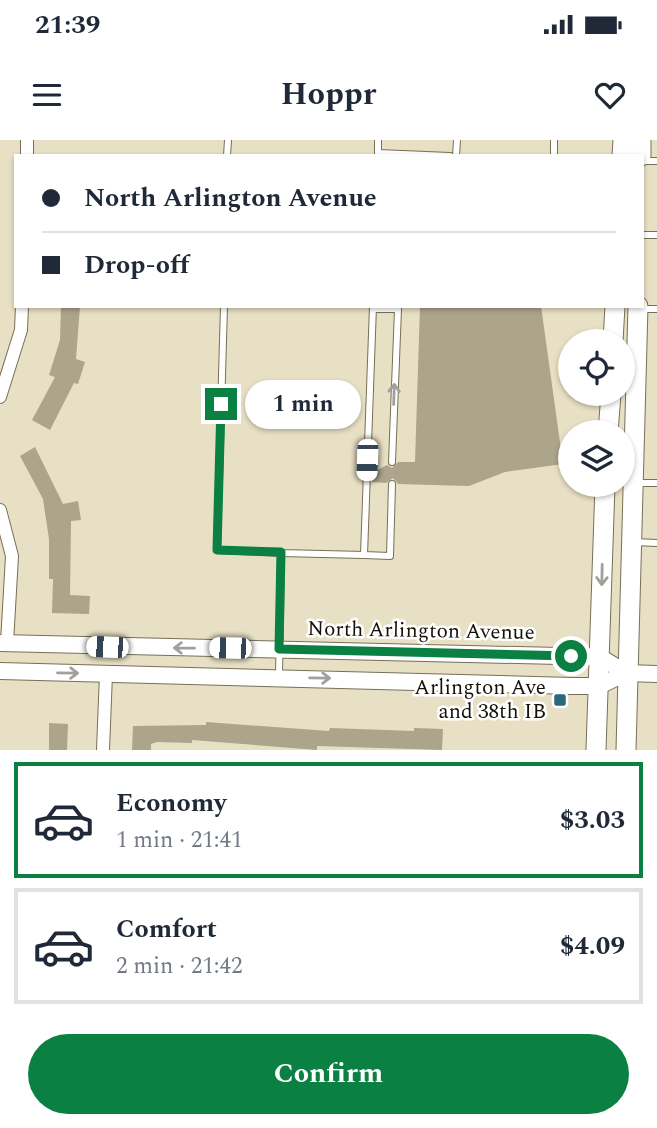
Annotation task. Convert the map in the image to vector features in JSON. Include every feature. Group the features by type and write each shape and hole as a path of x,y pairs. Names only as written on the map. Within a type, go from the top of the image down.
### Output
{"main road":[{"path":"614,329 615,308"},
{"path":"635,439 644,308"},
{"path":"596,750 605,497"},
{"path":"626,750 632,497"},
{"name":"North Arlington Avenue","path":"3,643 600,657"},
{"path":"600,657 626,673"},
{"path":"0,671 598,685 626,673 657,674"}],"street":[{"path":"0,397 22,330 22,308"},
{"path":"0,510 12,556 3,643"},
{"path":"103,750 106,674"}],"lane":[{"path":"224,308 217,550 390,556 392,484"},
{"path":"364,555 373,308"},
{"path":"386,308 398,309 392,462"},
{"path":"635,483 657,483"},
{"path":"630,542 657,543"},
{"path":"279,677 281,552"}],"building":[{"path":"61,308 80,308 76,359 85,362 78,384 74,383 50,430 32,420 55,377 49,375 60,340"},
{"path":"420,308 541,308 558,428 558,465 505,472 469,486 398,484 393,478 386,483 372,482 374,472 387,465 392,468 398,462 415,462"},
{"path":"35,447 63,504 78,501 81,520 71,521 70,595 90,596 89,614 52,613 53,579 49,579 49,539 43,499 20,456"},
{"path":"206,722 329,731 330,728 414,731 414,728 443,729 442,750 317,746 317,750 192,740 192,743 157,742 151,744 151,750 132,750 133,726 206,725"},
{"path":"49,723 68,724 67,750 49,750"}],"place":[{"name":"Arlington Ave and 38th IB","path":"560,700"}],"route":[{"path":"221,404 217,550 281,552 279,649 571,656"}]}
